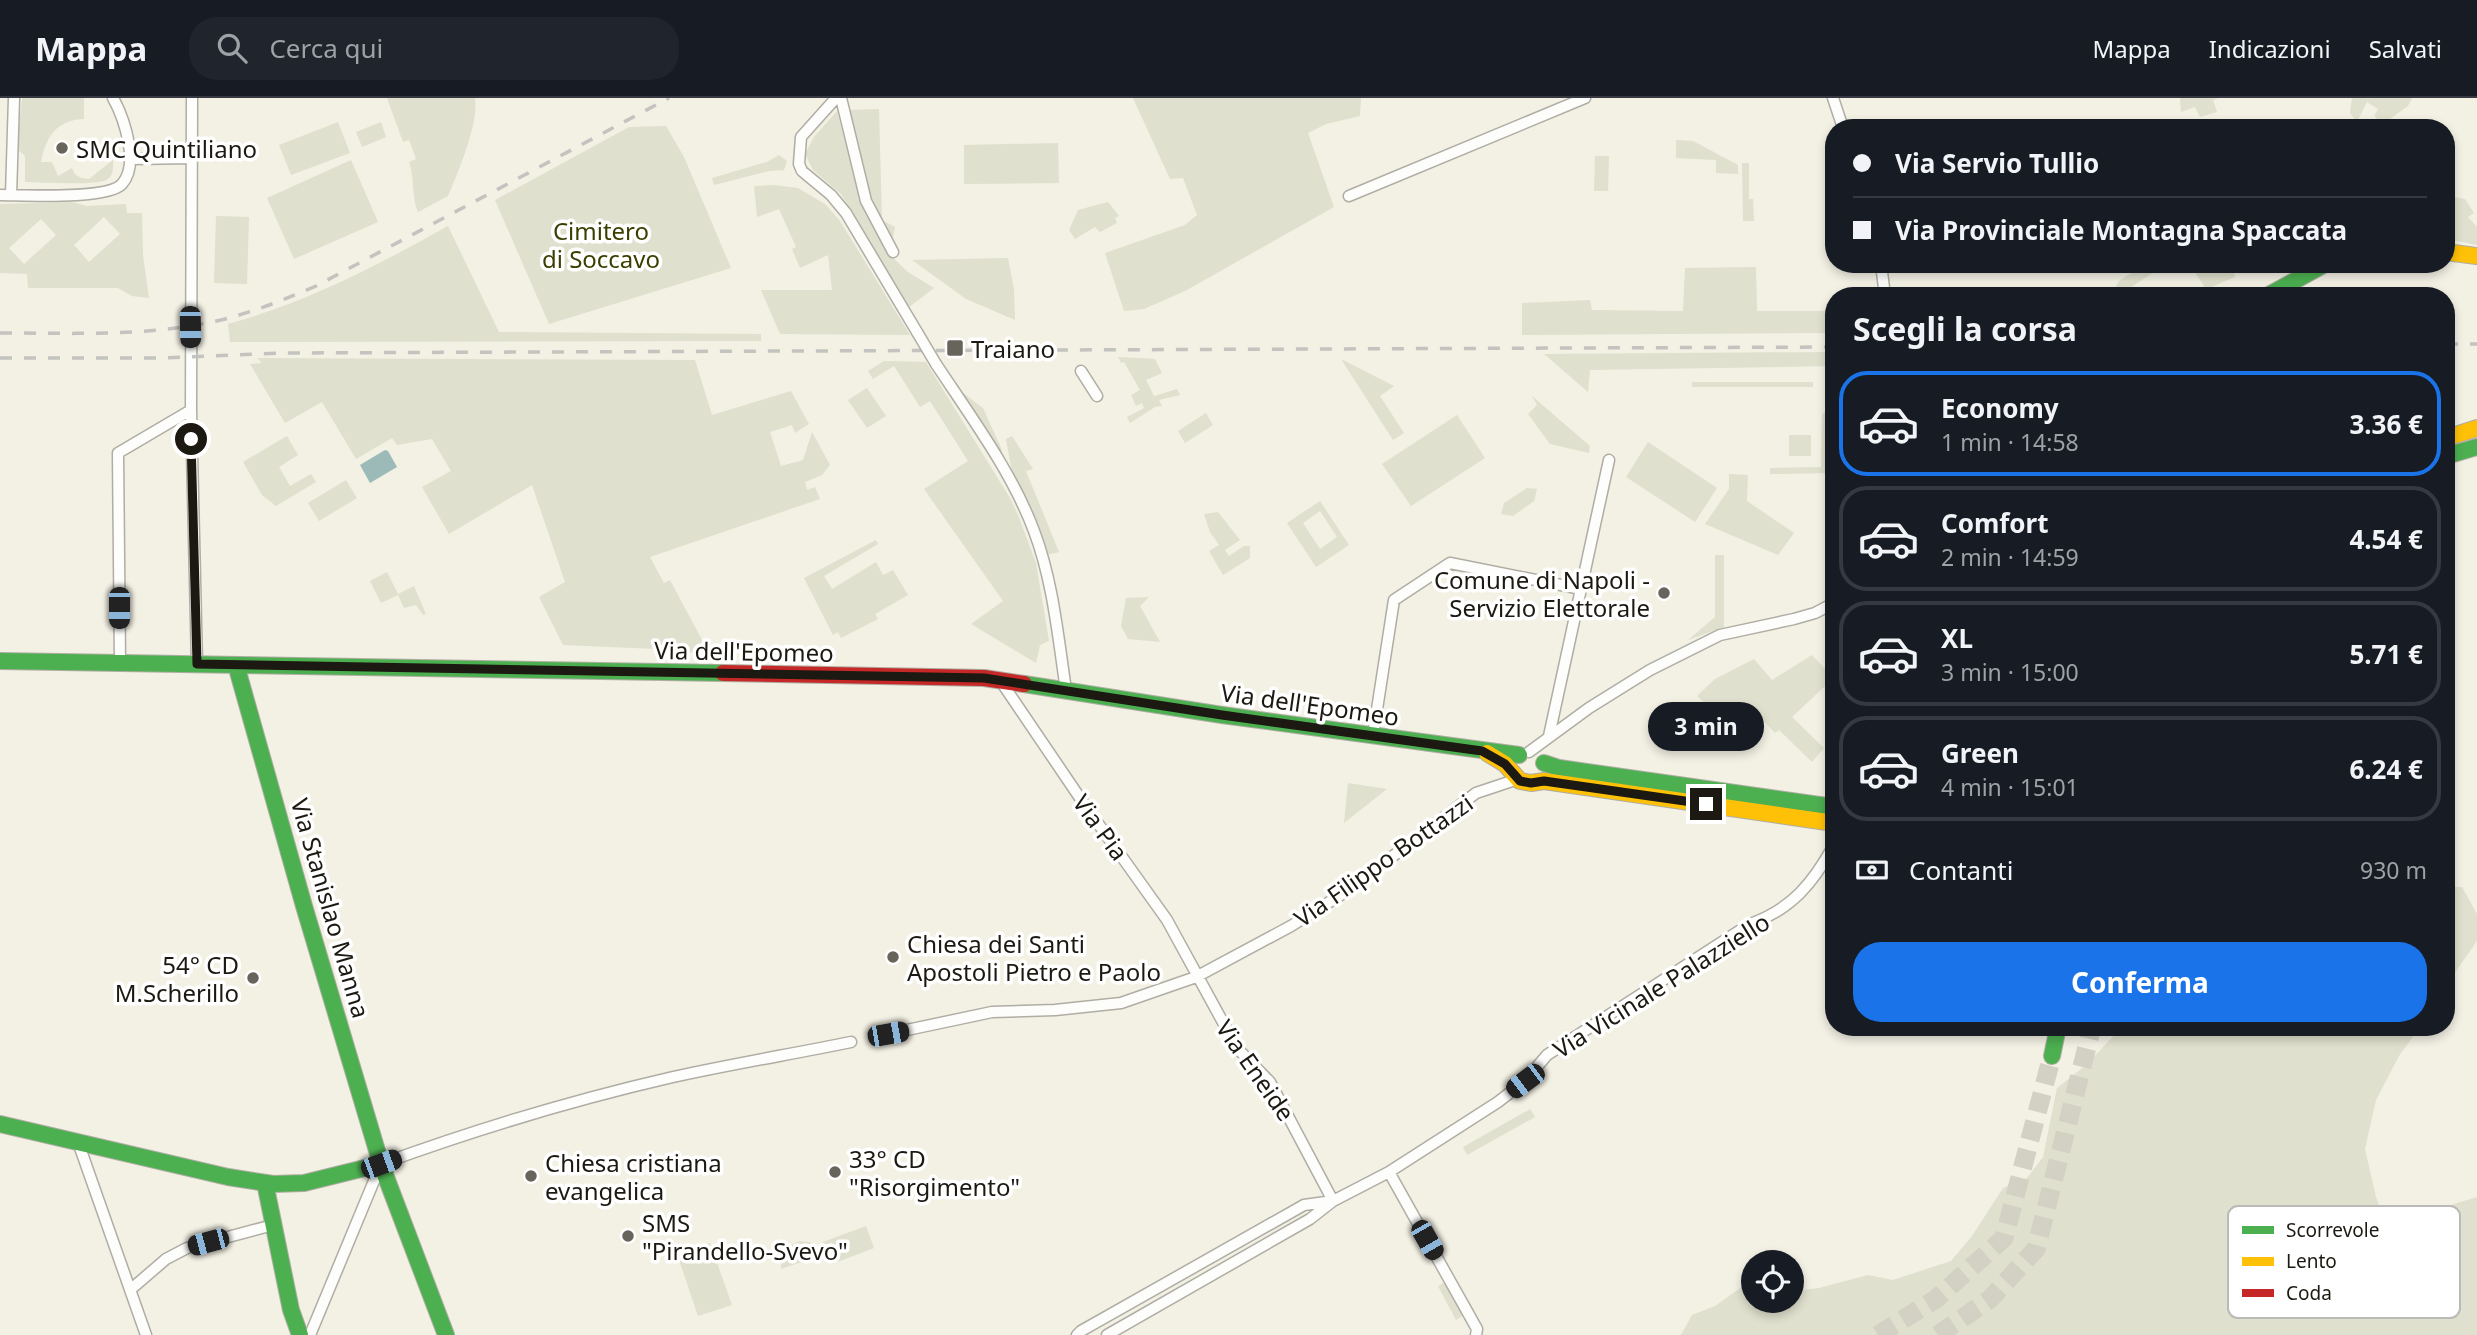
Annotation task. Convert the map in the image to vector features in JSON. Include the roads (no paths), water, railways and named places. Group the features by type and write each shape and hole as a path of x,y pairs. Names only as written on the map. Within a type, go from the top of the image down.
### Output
{"main road":[{"path":"2455,253 2477,256"},
{"path":"2283,287 2309,273"},
{"path":"2455,435 2477,428"},
{"path":"2455,453 2477,447"},
{"name":"Via dell'Epomeo","path":"0,662 1000,680 1482,751 1534,754 1559,768 1825,806"},
{"name":"Via Stanislao Manna","path":"236,665 381,1164 446,1335"},
{"name":"Via dell'Epomeo","path":"1482,751 1500,760 1516,775"},
{"path":"1537,782 1544,774 1534,754 1513,764 1516,775 1525,783 1537,782 1825,822"},
{"path":"2050,1036 2053,1051 2056,1036"},
{"path":"0,1124 228,1177 265,1182 304,1183 381,1164"},
{"path":"265,1182 291,1310 300,1335"}],"street":[{"path":"14,98 6,195 91,195 121,186 132,159 127,133 113,98"},
{"path":"192,98 191,410 197,664"},
{"path":"836,98 800,137 798,154 802,171 831,195 846,213 936,364 1005,472 1034,530 1044,564 1066,690"},
{"path":"841,98 866,201 893,252"},
{"path":"1349,196 1585,98"},
{"path":"1833,98 1840,119"},
{"path":"132,159 191,159"},
{"path":"1081,371 1097,396"},
{"path":"120,664 118,453 191,410"},
{"path":"1549,736 1609,460"},
{"path":"1374,735 1394,600 1450,563 1581,589"},
{"path":"1534,754 1549,736 1650,670 1720,635 1794,619 1825,608"},
{"name":"Via Pia","path":"1000,680 1074,790 1167,919 1196,977"},
{"name":"Via Filippo Bottazzi","path":"888,1034 992,1012 1045,1011 1121,1003 1196,977 1280,932 1347,891 1476,793 1516,775"},
{"name":"Via Vicinale Palazziello","path":"1107,1335 1310,1219 1333,1201 1389,1172 1498,1102 1525,1081 1547,1055 1750,924 1772,916 1799,896 1825,860"},
{"name":"Via Eneide","path":"1196,977 1237,1048 1269,1082 1333,1201"},
{"path":"310,1335 381,1164 511,1119 569,1103 674,1077 851,1042"},
{"path":"78,1142 146,1335"},
{"path":"1389,1172 1477,1329 1476,1335"},
{"name":"Via Vicinale Palazziello","path":"1077,1335 1304,1205 1333,1201"},
{"path":"130,1290 166,1259 187,1248 273,1225"}],"water":[{"path":"385,450 397,467 370,483 360,465"}],"tunnel":[{"path":"1938,1335 1990,1299 2036,1249 2090,1036"},
{"path":"1878,1335 1936,1299 2004,1238 2052,1056"}],"railway":[{"path":"0,333 113,333 169,329 225,319 260,308 316,286 669,98"},
{"path":"2455,344 2477,344"},
{"path":"0,358 163,358 281,353 1825,347"}],"place":[{"name":"SMC Quintiliano","path":"62,148"},
{"name":"Traiano","path":"955,348"},
{"name":"Comune di Napoli - Servizio Elettorale","path":"1664,593"},
{"name":"Chiesa dei Santi Apostoli Pietro e Paolo","path":"893,957"},
{"name":"54° CD M.Scherillo","path":"253,978"},
{"name":"33° CD \"Risorgimento\"","path":"835,1172"},
{"name":"Chiesa cristiana evangelica","path":"531,1176"},
{"name":"SMS \"Pirandello-Svevo\"","path":"628,1236"}],"park label":[{"name":"Cimitero di Soccavo","path":"601,244"}]}
